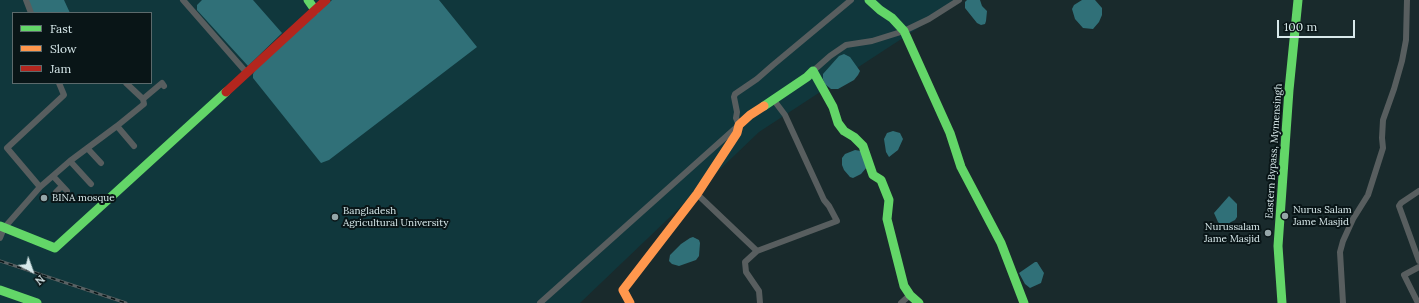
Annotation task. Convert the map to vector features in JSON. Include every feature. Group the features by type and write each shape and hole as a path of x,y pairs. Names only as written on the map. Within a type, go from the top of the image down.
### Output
{"main road":[{"path":"308,0 316,10"},
{"path":"2,227 55,248 326,0"},
{"path":"869,0 892,18 904,31 950,133 961,167 1001,243 1024,303"},
{"name":"Eastern Bypass, Mymensingh","path":"1282,303 1278,246 1289,90 1298,0"},
{"path":"630,303 623,290 697,194 737,133 739,125 750,115 807,77 813,71 833,107 838,123 844,131 854,137 863,146 874,175 881,180 889,200 887,219 904,286 910,295 919,303"},
{"path":"0,290 37,303"}],"street":[{"path":"26,0 31,12"},
{"path":"183,0 246,72"},
{"path":"540,303 739,125 736,118 737,112 734,97 735,94 757,79 852,0"},
{"path":"813,71 830,56 846,45 872,41 904,31 929,19 959,0"},
{"path":"1343,303 1340,252 1343,240 1353,219 1368,195 1383,148 1383,120 1394,89 1406,40 1407,0"},
{"path":"142,99 162,83 164,86"},
{"path":"40,187 7,148 64,95 59,84"},
{"path":"0,238 2,227 40,187 70,161 88,149 144,104 142,99 127,84"},
{"path":"760,303 759,291 746,272 745,262 757,251 837,221 824,200 785,115 773,99"},
{"path":"117,126 134,146"},
{"path":"88,149 101,163"},
{"path":"70,161 91,184"},
{"path":"53,176 67,191"},
{"path":"56,192 62,186"},
{"path":"1419,191 1399,206 1419,261"},
{"path":"697,194 757,251"},
{"path":"1418,303 1404,275 1419,267"},
{"path":"901,303 910,295"}],"shaded area":[{"name":"Bangladesh Agricultural University","path":"0,0 961,0 759,132 580,303 0,303"},
{"path":"27,0 64,0 70,12 32,12"},
{"path":"202,0 253,0 282,33 248,66 197,10 197,5"},
{"path":"332,0 439,0 477,47 329,160 321,163 253,78 253,74 256,69"},
{"path":"967,0 980,0 982,6 987,11 985,24 981,25 977,23 965,8 965,2"},
{"path":"1082,0 1095,0 1102,8 1102,15 1099,22 1093,29 1083,28 1075,19 1072,9 1074,5"},
{"path":"844,54 850,57 860,71 854,80 838,89 831,89 825,84 823,74 839,56"},
{"path":"893,131 900,133 903,139 898,150 889,157 886,152 884,139 887,133"},
{"path":"855,150 861,151 867,167 861,174 853,178 850,177 844,170 842,158 845,154"},
{"path":"1229,196 1237,204 1237,217 1225,226 1218,222 1214,213"},
{"path":"693,237 699,240 700,243 699,256 696,260 679,266 672,264 669,261 670,255 681,244"},
{"path":"1037,262 1044,273 1041,283 1030,288 1025,284 1019,273"}],"railway":[{"path":"0,261 126,303"}],"traffic: fast":[{"path":"308,0 315,10"},
{"path":"869,0 892,18 904,31 950,133 961,167 1001,243 1024,303"},
{"path":"1282,303 1278,246 1289,90 1298,0"},
{"path":"764,106 807,77 813,71 833,107 838,123 844,131 854,137 863,146 873,175 881,180 889,200 887,219 904,286 910,295 919,303"},
{"path":"0,226 55,248 226,92"},
{"path":"0,290 37,303"}],"traffic: slow":[{"path":"630,303 623,290 697,194 737,133 739,125 750,115 764,106"}],"traffic: jam":[{"path":"226,92 326,0"}],"place":[{"name":"BINA mosque","path":"44,198"},
{"name":"Nurus Salam Jame Masjid","path":"1285,216"},
{"name":"Bangladesh Agricultural University","path":"335,217"},
{"name":"Nurussalam Jame Masjid","path":"1268,233"}]}
